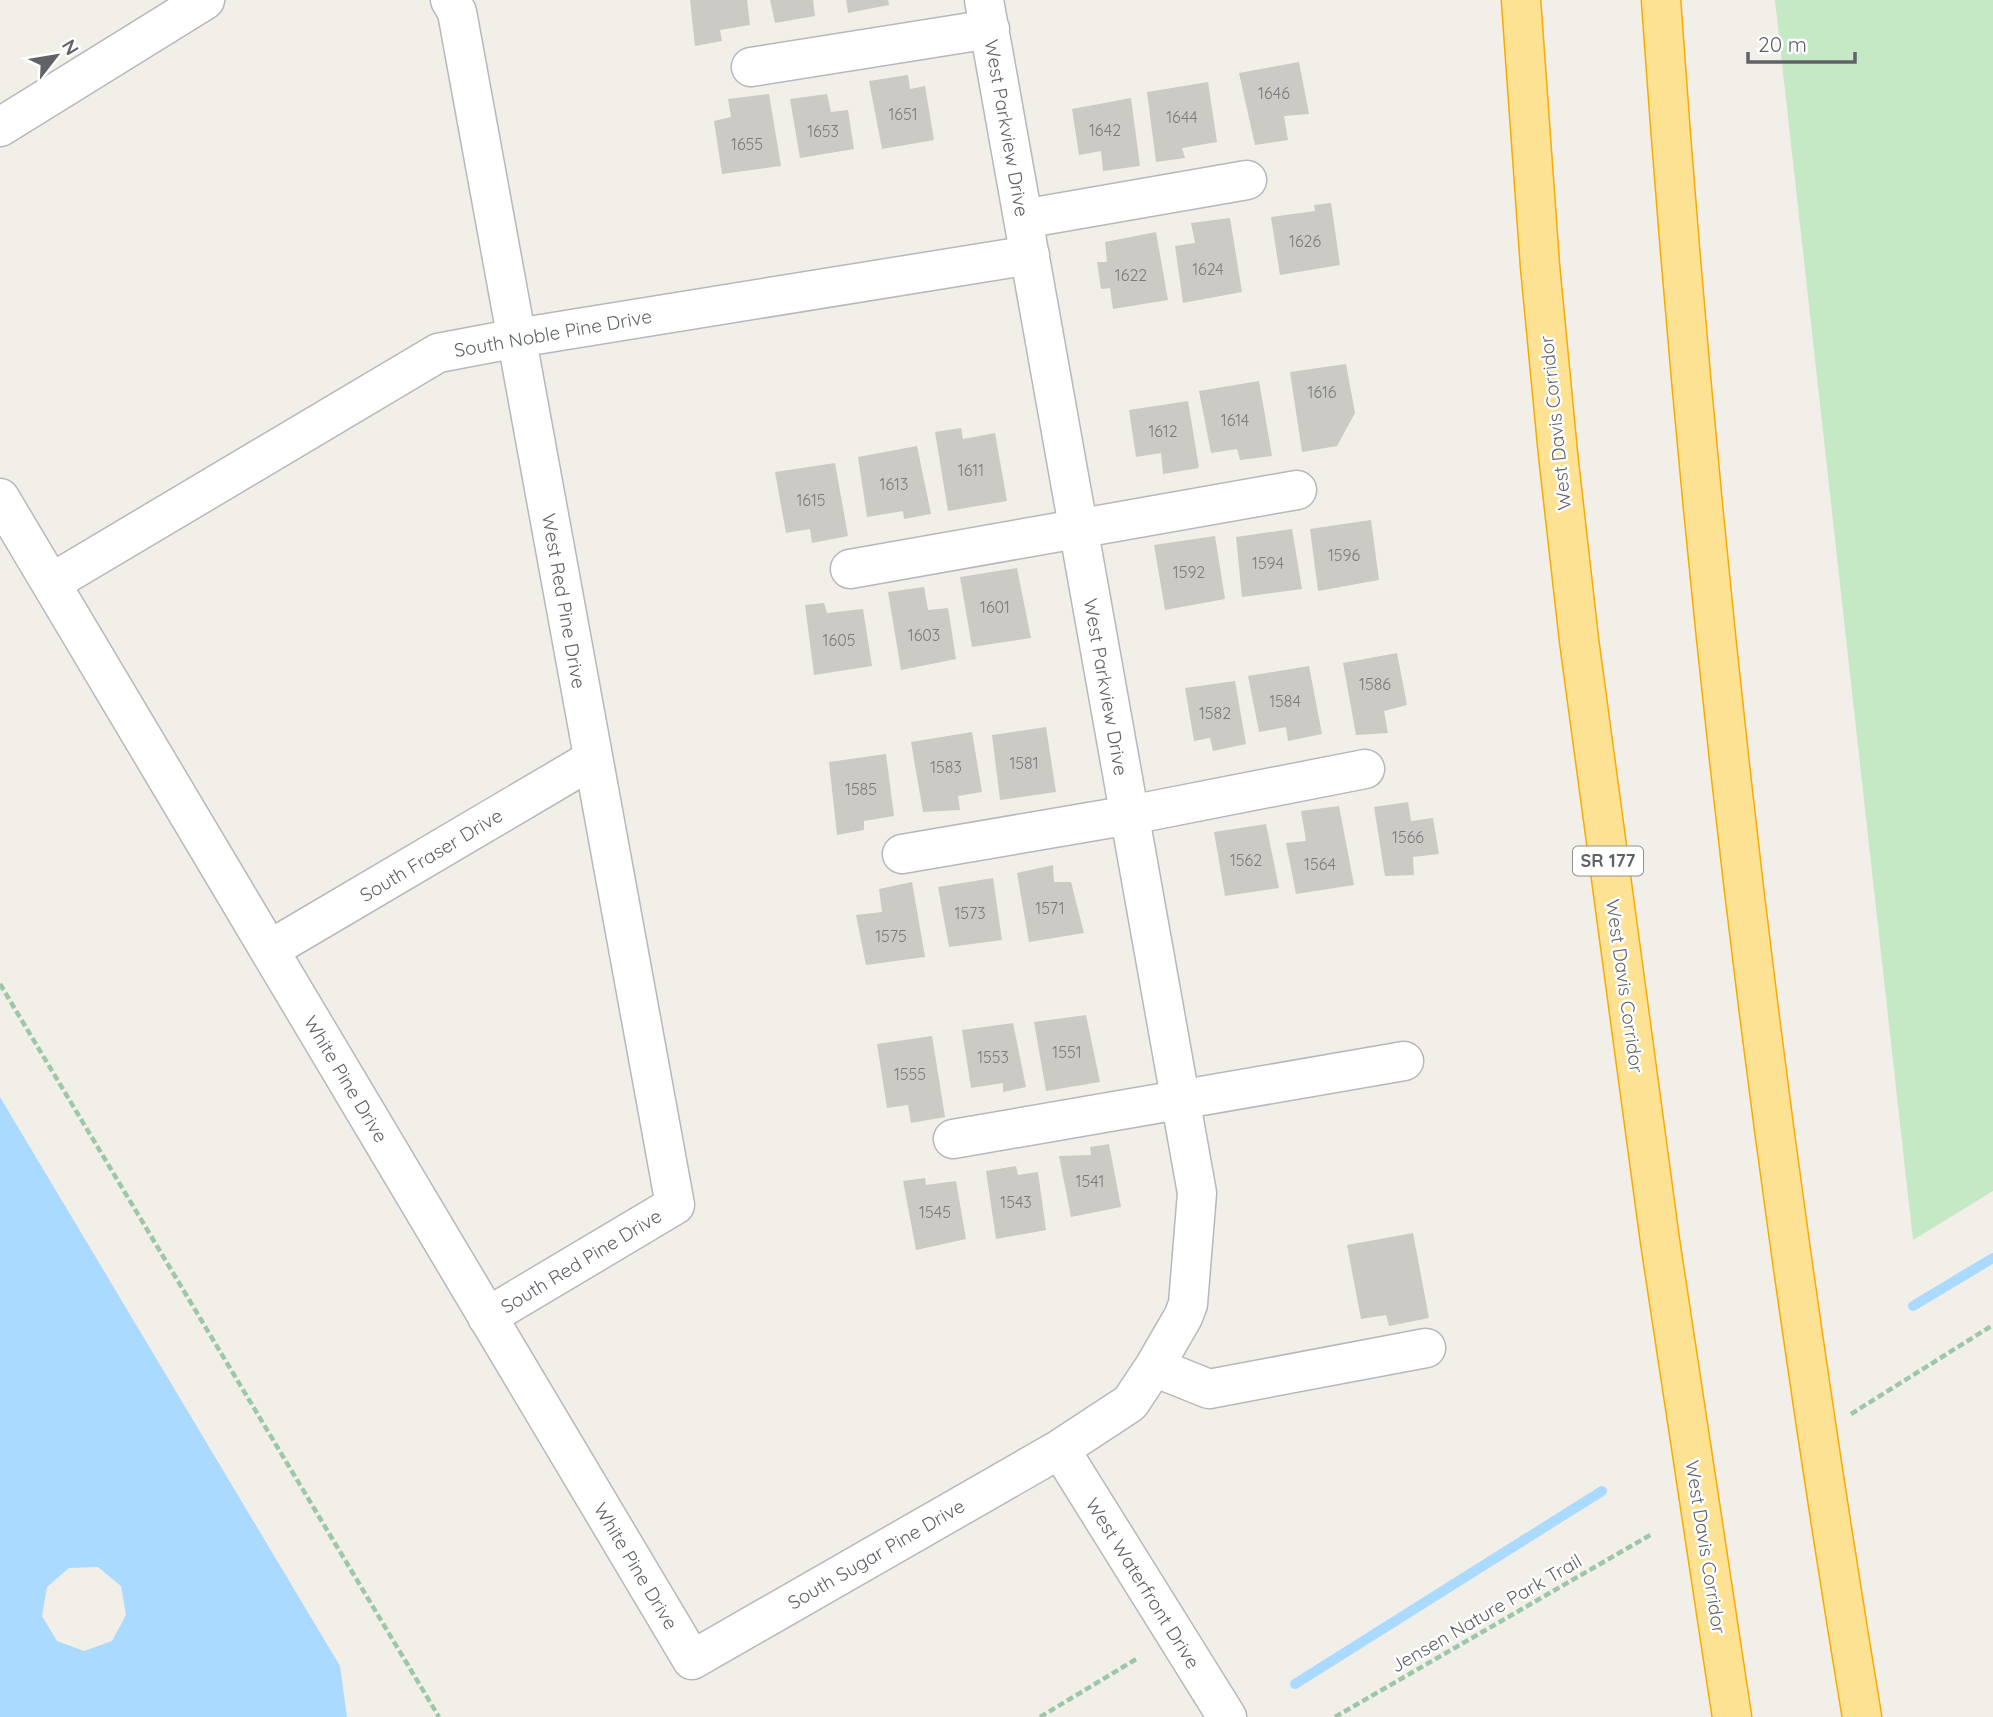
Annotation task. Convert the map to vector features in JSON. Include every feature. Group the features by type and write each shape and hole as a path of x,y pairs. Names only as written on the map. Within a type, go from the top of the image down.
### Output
{"highway":[{"name":"West Davis Corridor","path":"1521,0 1540,266 1579,640 1660,1241 1732,1717"},
{"path":"1661,0 1698,443 1754,966 1789,1241 1862,1717"}],"street":[{"path":"0,127 205,0"},
{"name":"West Red Pine Drive","path":"450,0 457,12 675,1205"},
{"path":"751,67 987,15"},
{"name":"West Parkview Drive","path":"987,15 1197,1192 1188,1304 1154,1367"},
{"name":"South Noble Pine Drive","path":"51,583 438,353 1026,237 1247,180"},
{"path":"850,569 1297,490"},
{"name":"White Pine Drive","path":"0,498 692,1660"},
{"name":"South Fraser Drive","path":"269,950 593,759"},
{"path":"902,854 1129,816 1364,769"},
{"path":"953,1139 1404,1061"},
{"name":"South Red Pine Drive","path":"487,1317 675,1205"},
{"path":"1154,1367 1209,1388 1426,1348"},
{"name":"South Sugar Pine Drive","path":"692,1660 1060,1448 1130,1403 1154,1367"},
{"name":"West Waterfront Drive","path":"1060,1448 1227,1717"}],"path":[{"path":"0,984 439,1717"},
{"path":"1850,1415 1993,1325"},
{"name":"Jensen Nature Park Trail","path":"1335,1717 1652,1534"},
{"path":"1040,1717 1138,1658"}],"green space":[{"path":"1775,0 1993,0 1993,1191 1913,1240"}],"water":[{"path":"0,1097 340,1666 347,1717 0,1717","holes":["98,1567 121,1586 126,1615 112,1641 84,1651 57,1641 42,1616 47,1587 69,1568"]}],"building":[{"path":"690,0 747,0 750,25 720,30 722,41 695,46"},
{"path":"770,0 813,0 815,16 775,23"},
{"path":"846,0 888,0 889,5 848,13"},
{"path":"1299,62 1309,114 1284,116 1288,140 1255,145 1239,73"},
{"path":"908,75 910,89 925,86 934,140 882,149 869,81"},
{"path":"1208,82 1217,142 1182,148 1185,158 1156,162 1147,92"},
{"path":"769,94 781,166 722,174 714,121 731,117 728,99"},
{"path":"827,94 831,112 848,110 854,149 800,158 790,99"},
{"path":"1131,98 1140,166 1103,171 1101,151 1079,155 1072,109"},
{"path":"1331,203 1340,265 1280,275 1271,217 1315,211 1314,205"},
{"path":"1230,218 1242,292 1183,303 1175,246 1195,243 1191,223"},
{"path":"1156,232 1168,300 1113,309 1110,288 1101,289 1097,262 1107,262 1105,242"},
{"path":"1346,364 1355,413 1337,446 1302,452 1290,372"},
{"path":"1259,381 1272,456 1240,460 1237,449 1211,453 1199,391"},
{"path":"1188,401 1199,468 1163,474 1161,453 1136,457 1129,410"},
{"path":"961,428 963,439 995,433 1007,501 948,511 935,432"},
{"path":"917,446 931,514 904,519 903,511 867,517 858,457"},
{"path":"835,463 848,536 812,543 810,529 786,533 775,472"},
{"path":"1371,520 1379,580 1318,591 1310,529"},
{"path":"1292,529 1302,589 1242,597 1236,537"},
{"path":"1215,536 1225,599 1165,610 1154,545"},
{"path":"1017,568 1031,638 972,647 960,577"},
{"path":"924,587 928,610 948,608 956,659 901,670 888,592"},
{"path":"824,603 827,613 863,609 872,666 814,675 805,605"},
{"path":"1397,653 1407,705 1384,711 1388,733 1356,735 1343,663"},
{"path":"1309,666 1322,734 1288,741 1286,727 1259,732 1248,676"},
{"path":"1235,681 1246,744 1213,751 1210,738 1194,741 1185,688"},
{"path":"1046,727 1056,792 1000,800 992,735"},
{"path":"972,732 982,792 958,796 960,810 923,812 911,742"},
{"path":"886,754 894,816 864,821 864,830 837,835 829,762"},
{"path":"1408,802 1411,821 1433,818 1439,854 1413,857 1414,875 1385,876 1374,807"},
{"path":"1339,806 1354,885 1296,894 1286,843 1306,841 1301,811"},
{"path":"1266,824 1279,888 1225,896 1214,832"},
{"path":"1053,865 1054,882 1071,882 1084,933 1029,942 1017,873"},
{"path":"993,878 1002,940 949,947 938,887"},
{"path":"912,882 925,957 866,965 856,915 882,912 879,889"},
{"path":"1086,1015 1100,1082 1046,1091 1034,1022"},
{"path":"1013,1023 1026,1087 1003,1092 1003,1083 971,1088 962,1030"},
{"path":"932,1036 945,1117 911,1123 908,1105 887,1108 877,1044"},
{"path":"1109,1144 1121,1207 1071,1217 1059,1156 1091,1155 1090,1147"},
{"path":"1016,1166 1018,1175 1038,1172 1046,1230 996,1239 986,1171"},
{"path":"925,1178 926,1185 956,1181 966,1239 916,1250 903,1181"},
{"path":"1413,1233 1429,1318 1389,1326 1386,1315 1361,1319 1347,1245"}],"waterway":[{"path":"1913,1306 1993,1258"},
{"path":"1295,1684 1602,1491"}]}
